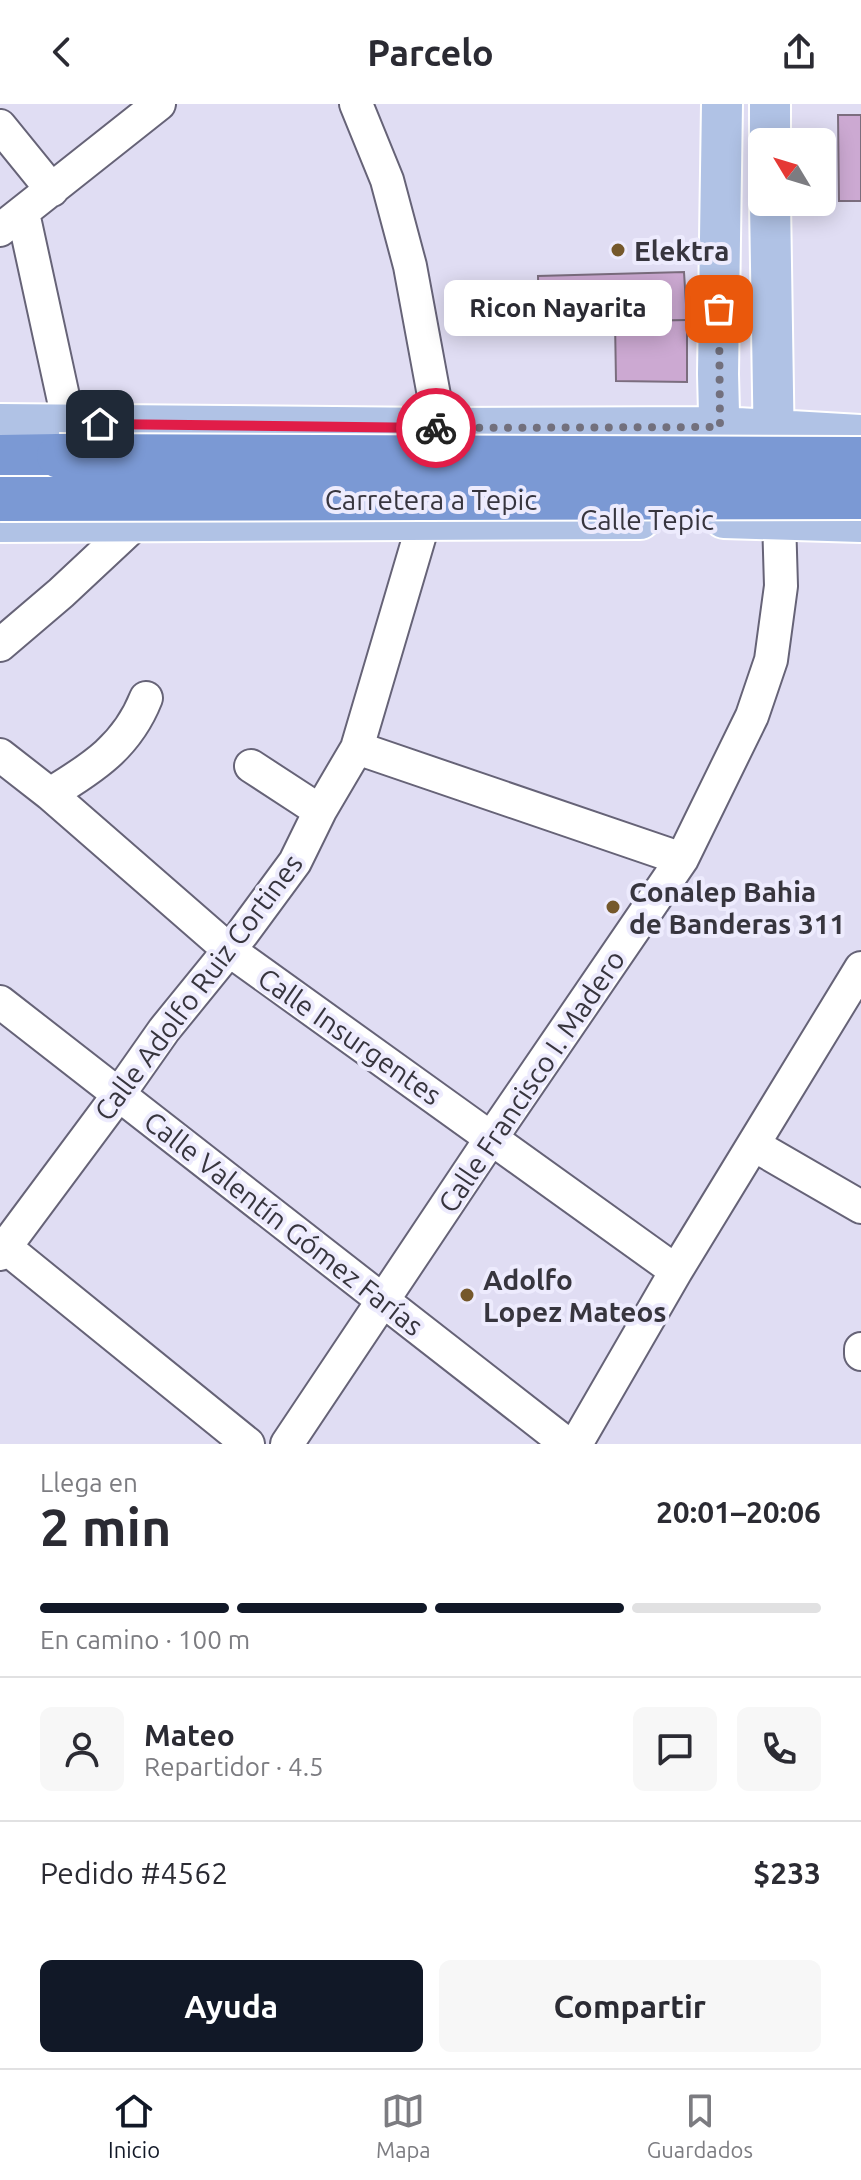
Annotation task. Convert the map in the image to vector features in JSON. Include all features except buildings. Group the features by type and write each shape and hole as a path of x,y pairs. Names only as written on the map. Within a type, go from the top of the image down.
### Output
{"highway":[{"name":"Carretera a Tepic","path":"0,457 861,459"},
{"name":"Carretera a Tepic","path":"0,499 861,497"}],"main road":[{"path":"721,518 718,374 722,104"},
{"path":"770,104 770,128"},
{"path":"770,216 773,429 779,519"},
{"path":"0,424 720,427 861,435"},
{"path":"69,424 105,436 129,460 129,480 120,503 89,522"},
{"name":"Calle Tepic","path":"0,522 721,518 861,522"}],"street":[{"path":"69,424 11,222 159,104"},
{"path":"356,104 387,180 410,266 440,428"},
{"path":"0,126 52,190"},
{"name":"Calle Francisco I. Madero","path":"287,1444 682,859 752,716 771,660 781,586 779,519"},
{"name":"Calle Adolfo Ruiz Cortines","path":"2,1248 164,1030 295,862 320,811 357,748 424,521"},
{"path":"0,645 137,522"},
{"path":"50,794 82,775 115,747 137,721 146,698"},
{"path":"357,748 682,859"},
{"name":"Calle Insurgentes","path":"0,755 50,794 229,950 676,1271"},
{"path":"251,766 320,811"},
{"path":"576,1444 676,1271 861,968"},
{"name":"Calle Valentín Gómez Farías","path":"0,1002 567,1444"},
{"path":"754,1145 861,1207"},
{"path":"2,1248 248,1444"}],"way so far":[{"path":"436,428 720,427 719,309"}],"place":[{"name":"Elektra","path":"618,250"},
{"name":"Ricon Nayarita","path":"719,309"},
{"name":"Conalep Bahia de Banderas 311","path":"613,907"},
{"name":"Adolfo Lopez Mateos","path":"467,1295"}],"route":[{"path":"100,424 436,428"}]}
